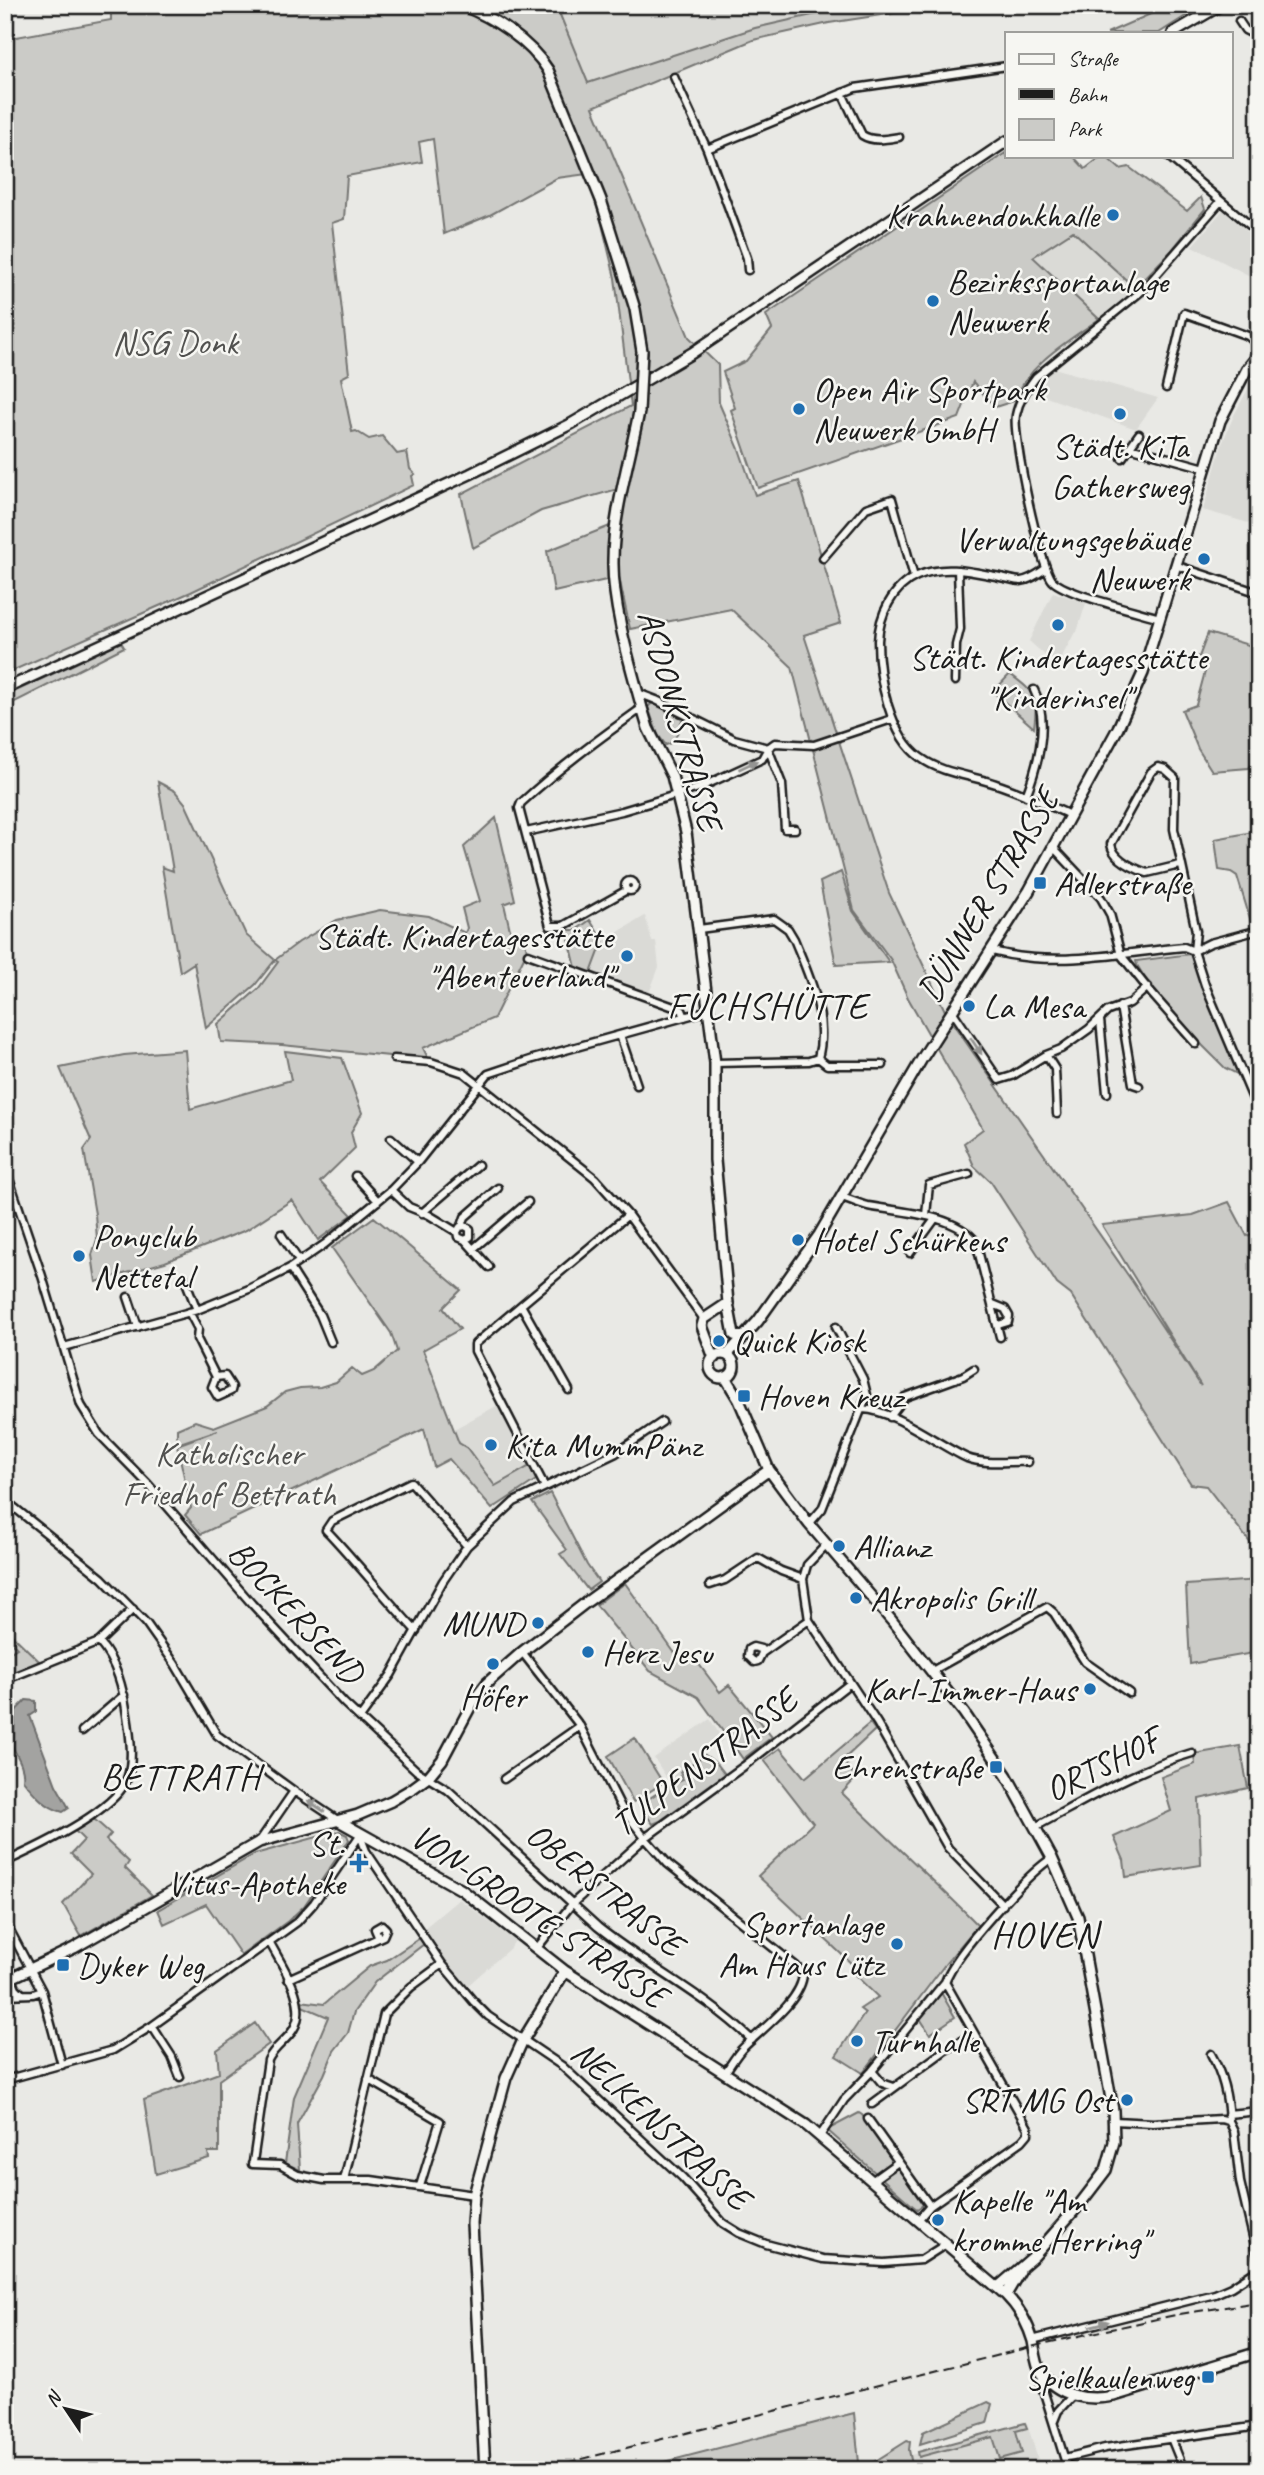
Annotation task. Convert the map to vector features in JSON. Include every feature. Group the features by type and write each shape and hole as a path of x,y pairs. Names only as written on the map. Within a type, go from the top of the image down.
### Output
{"street":[{"name":"ASDONKSTRASSE","path":"461,5 510,33 535,53 548,70 601,200 635,309 642,351 639,412 617,525 613,562 616,596 642,708 677,794 686,834 715,1063 715,1160 728,1303 734,1335 743,1337"},
{"path":"1175,32 1221,5"},
{"path":"1239,21 1245,30 1259,37"},
{"path":"707,149 842,93 877,85 1005,66"},
{"path":"674,77 707,149 747,258 748,270"},
{"path":"842,93 862,135 876,140 899,137"},
{"path":"5,689 470,474 571,424 692,353 1005,142"},
{"path":"1170,158 1259,233"},
{"path":"1160,618 1066,590 1050,578 1045,569 1018,447 1016,417 1021,401 1036,377 1144,289 1220,202"},
{"path":"1166,388 1184,313 1248,336 1259,346"},
{"name":"DÜNNER STRASSE","path":"723,1357 758,1321 809,1251 923,1057 1029,891 1128,708 1143,673 1220,421 1247,369 1259,354"},
{"path":"1122,458 1139,434"},
{"path":"1129,447 1205,468"},
{"path":"823,558 866,509 892,499 914,577"},
{"path":"1175,565 1259,593"},
{"path":"1045,569 1034,577 1021,581 958,570 927,572 914,577 902,585 887,605 879,629 880,665 892,719 908,746 920,758 951,772 996,783 1070,815"},
{"path":"955,681 956,645 960,629 958,570"},
{"path":"1026,796 1037,768 1038,756 1040,703 1034,690"},
{"path":"638,693 734,739 768,748"},
{"path":"627,890 563,926 550,926 519,812 521,803 598,739 642,708"},
{"path":"526,832 622,811 699,788 762,758 775,743 814,745 892,719"},
{"path":"768,748 782,784 785,829 795,829"},
{"path":"1180,865 1147,873 1132,866 1111,849 1111,844 1151,772 1158,767 1166,769 1175,778 1174,829 1196,931 1194,951 1205,985 1259,1113"},
{"path":"1053,847 1108,908 1121,955 1196,1044"},
{"path":"699,929 766,918 774,919 788,929 820,1010 821,1046 818,1058"},
{"path":"1194,951 1210,943 1259,930"},
{"path":"992,951 1009,956 1080,960 1185,947 1194,951"},
{"path":"528,954 682,1010 685,1017"},
{"path":"953,1012 999,1080 1012,1076 1061,1049 1108,1011 1130,1003 1148,987"},
{"path":"1120,1006 1133,1084 1139,1086"},
{"path":"64,1347 193,1311 248,1289 290,1268 325,1244 391,1190 418,1162 488,1074 709,1010"},
{"path":"1100,1020 1107,1093"},
{"path":"620,1035 637,1085"},
{"path":"1046,1055 1055,1069 1058,1114"},
{"path":"715,1063 809,1061 818,1058"},
{"path":"818,1058 827,1065 883,1065"},
{"path":"394,1059 431,1062 464,1073 595,1178 628,1215 704,1320"},
{"path":"391,1138 418,1162"},
{"path":"422,1213 478,1165"},
{"name":"BOCKERSEND","path":"5,1167 43,1276 81,1405 99,1433 147,1483 252,1604 360,1718 417,1771 428,1777"},
{"path":"926,1216 929,1185 969,1174"},
{"path":"355,1176 378,1201"},
{"path":"457,1232 465,1217 498,1188"},
{"path":"391,1190 409,1207 429,1215 457,1232 458,1237 465,1240 489,1267"},
{"path":"842,1197 864,1205 926,1216 970,1234 976,1242 1000,1337"},
{"path":"473,1249 528,1202"},
{"path":"545,1487 475,1351 475,1343 628,1215"},
{"path":"910,1253 935,1219"},
{"path":"462,1226 468,1227 471,1232 470,1237 465,1240"},
{"path":"281,1234 299,1261"},
{"path":"290,1268 320,1315 331,1342"},
{"path":"184,1277 198,1329 197,1339 216,1377"},
{"path":"128,1297 138,1327"},
{"path":"723,1357 712,1362 712,1371 719,1377 728,1375 734,1368 705,1334 702,1326 704,1320 728,1303"},
{"path":"993,1304 1005,1309 1010,1316 1008,1322 998,1325"},
{"path":"521,1305 569,1390"},
{"name":"DÜNNER STRASSE","path":"723,1357 752,1335 758,1321"},
{"path":"809,1524 822,1509 867,1395 863,1379 836,1327"},
{"path":"890,1417 905,1397 974,1369"},
{"path":"728,1375 741,1394 740,1400 769,1470 826,1545 932,1671 1001,1765 1052,1858 1078,1917 1114,2121 1114,2142 1106,2169 1080,2204 1021,2270 1006,2295"},
{"path":"863,1409 872,1409 890,1417 969,1458 1028,1462"},
{"path":"360,1718 391,1675 443,1581 467,1546 514,1502 616,1453 662,1422"},
{"path":"22,1994 8,1979 74,1948 259,1842 339,1821 391,1801 428,1777 445,1755 474,1700 487,1683 522,1651 769,1470"},
{"path":"416,1631 326,1530 328,1525 411,1482 434,1505 467,1546"},
{"name":"VON-GROOTE-STRASSE","path":"5,1500 102,1578 146,1623 175,1664 217,1735 360,1835 462,1890 565,1971 820,2136 1006,2295 1016,2307 1032,2340 1042,2374"},
{"path":"826,1545 807,1565 803,1579 808,1620 877,1723 948,1848 1003,1905"},
{"path":"710,1585 725,1580 758,1558 803,1579"},
{"path":"932,1671 1047,1607 1085,1662 1129,1693"},
{"path":"5,1680 99,1642 133,1609"},
{"path":"762,1653 808,1620"},
{"path":"5,1862 35,1848 102,1808 117,1795 127,1780 131,1763 124,1695 115,1665 99,1642"},
{"path":"522,1651 580,1726 621,1807 645,1838 668,1864 803,1974 803,1982 785,2009 738,2053 725,2073"},
{"name":"TULPENSTRASSE","path":"537,1948 572,1904 645,1838 744,1766 849,1684"},
{"path":"82,1731 124,1695"},
{"path":"503,1779 580,1726"},
{"name":"ORTSHOF","path":"1035,1827 1130,1776 1172,1758 1192,1753"},
{"name":"OBERSTRASSE","path":"428,1777 448,1790 572,1904 624,1947 670,1976 735,2024 752,2040"},
{"path":"259,1842 294,1791"},
{"path":"5,2080 113,2050 152,2026 297,1922 314,1903 360,1835"},
{"name":"NELKENSTRASSE","path":"360,1835 366,1851 442,1964 488,2016 570,2073 683,2178 721,2221 739,2233 766,2244 823,2259 884,2263 921,2260 946,2244"},
{"path":"820,2136 844,2100 872,2071 945,1982 949,1970 1003,1905 1041,1865 1052,1858"},
{"path":"5,1921 42,1991 62,2065"},
{"path":"288,1979 378,1936"},
{"path":"270,1942 298,2004 299,2016 292,2031 273,2050 268,2060 252,2163 280,2165 298,2175 324,2180 371,2180 474,2195"},
{"path":"344,2180 384,2014 411,1987 442,1964"},
{"path":"435,1970 441,1977 447,1971"},
{"path":"485,2470 472,2237 474,2195 506,2078 523,2040 565,1971"},
{"path":"918,2220 930,2206 1023,2141 1028,2134 1028,2128 945,1982"},
{"path":"5,1995 42,1991"},
{"path":"152,2026 172,2057 180,2077"},
{"path":"872,2104 944,2051 973,2034"},
{"path":"1212,2054 1220,2070 1234,2131 1240,2182 1259,2262"},
{"path":"872,2071 882,2083 894,2087"},
{"path":"368,2079 440,2121 420,2186"},
{"path":"1114,2121 1153,2123 1221,2119 1259,2112"},
{"path":"868,2119 930,2206"},
{"path":"873,2180 898,2162"},
{"path":"1032,2340 1215,2294 1259,2269"},
{"path":"998,2287 1021,2270"},
{"path":"1042,2374 1065,2392 1098,2399 1259,2352"},
{"path":"1042,2374 1041,2384 1068,2470"},
{"path":"1054,2421 1058,2411 1073,2395"},
{"path":"1065,2458 1105,2448 1259,2426"},
{"path":"1171,2438 1184,2470"}],"shaded area":[{"path":"556,5 851,5 755,28 588,83"},
{"path":"1223,210 1259,242 1259,272 1254,278 1192,246"},
{"path":"1073,230 1135,288 1099,319 1032,257"},
{"name":"Städt. KiTa Gathersweg","path":"1054,368 1158,398 1136,429 1032,392 1040,379"},
{"path":"1259,369 1259,526 1203,510 1222,444"},
{"name":"Städt. Kindertagesstätte \"Kinderinsel\"","path":"1053,592 1086,603 1077,632 1057,666 1029,641"},
{"name":"Städt. Kindertagesstätte \"Abenteuerland\"","path":"645,916 652,941 656,941 659,967 649,993 591,973 603,941"},
{"name":"Kita MummPänz","path":"500,1404 500,1411 530,1466 495,1486 467,1448 459,1443 454,1429"},
{"path":"26,1700 36,1701 36,1712 30,1716 56,1785 69,1808 63,1812 46,1804 23,1780 21,1766 8,1738 5,1722"},
{"path":"710,1719 723,1740 679,1772 682,1778 670,1783 654,1758"},
{"path":"459,1899 515,1941 466,1987 442,1960 422,1930"},
{"path":"1027,2423 1041,2470 911,2470 908,2456"}],"green space":[{"name":"NSG Donk","path":"111,5 556,5 588,83 755,28 856,5 946,5 829,23 753,40 593,107 689,337 718,365 719,403 755,495 799,481 841,623 804,635 889,893 947,1015 1132,1281 1201,1386 1102,1225 1193,1215 1229,1202 1247,1236 1259,1231 1259,1312 1250,1313 1252,1384 1259,1384 1259,1554 1206,1486 1191,1484 1071,1295 1057,1284 991,1182 974,1166 964,1143 983,1129 908,998 891,960 854,910 792,667 731,609 630,629 619,577 554,592 547,551 610,526 617,492 614,490 541,511 473,548 461,494 631,406 615,278 587,174 557,178 490,215 444,234 433,139 419,142 422,162 347,176 344,219 332,223 349,374 341,378 352,432 356,431 369,439 382,436 397,454 407,452 410,469 415,474 412,476 414,485 191,592 5,674 5,39 111,20"},
{"path":"1171,5 1203,5 1161,32 1109,32"},
{"name":"Bezirkssportanlage Neuwerk","path":"1005,153 1005,158 1075,158 1085,169 1099,158 1107,158 1120,169 1129,167 1187,211 1201,197 1205,209 1172,250 1135,288 1073,231 1033,257 1099,319 1039,364 1029,375 1014,401 995,407 973,382 959,418 758,488 731,410 735,408 723,372 746,361 772,329 766,315"},
{"path":"1208,633 1259,648 1251,673 1250,687 1258,756 1249,768 1212,771 1198,749 1182,710 1196,705 1206,668 1199,657"},
{"path":"121,642 124,647 5,707 5,696"},
{"path":"1010,674 1033,696 1036,708 1034,728 993,692"},
{"path":"653,702 684,715 674,742 666,745 658,735 648,707"},
{"path":"158,782 175,791 185,803 246,935 275,960 255,985 206,1028 194,963 180,972 162,867 173,871"},
{"path":"1250,802 1256,803 1259,826 1259,922 1252,925 1237,876 1219,870 1215,839 1253,832"},
{"path":"496,818 515,900 504,904 511,934 523,932 527,951 494,1018 423,1048 429,1060 282,1045 221,1042 218,1024 258,989 278,962 275,960 299,942 337,920 380,910 429,916 465,933 467,928 462,908 480,901 464,847"},
{"path":"841,872 853,911 889,962 836,965 820,882"},
{"path":"590,920 603,941 591,973 576,968 567,930 576,930"},
{"path":"1190,954 1239,1075 1225,1068 1154,993 1136,961"},
{"path":"185,1050 190,1109 291,1080 285,1051 342,1058 362,1113 351,1132 355,1148 320,1182 352,1215 318,1240 292,1200 246,1230 165,1262 96,1282 92,1255 97,1239 95,1214 84,1150 91,1140 60,1068 124,1055"},
{"name":"Katholischer Friedhof Bettrath","path":"374,1217 461,1290 443,1308 460,1329 423,1350 459,1443 467,1448 495,1486 530,1466 536,1480 492,1509 449,1459 434,1467 424,1429 201,1534 185,1515 191,1508 177,1445 218,1430 177,1444 177,1429 195,1421 214,1427 267,1406 285,1392 336,1382 352,1368 362,1376 374,1371 397,1351 391,1333 332,1248"},
{"path":"550,1493 587,1565 599,1582 588,1590 560,1554 567,1550 532,1502"},
{"path":"1259,1580 1259,1652 1190,1664 1186,1585"},
{"path":"625,1583 674,1652 695,1659 720,1692 729,1685 772,1737 743,1759 698,1697 650,1671 596,1605"},
{"path":"5,1628 40,1662 8,1675 9,1653 17,1648 5,1636"},
{"name":"Sportanlage Am Haus Lütz","path":"870,1723 875,1730 843,1760 856,1778 842,1793 978,1925 863,2073 836,2056 865,2013 860,2009 878,1997 852,1972 855,1967 758,1876 813,1823 764,1760 780,1748 805,1778"},
{"path":"635,1738 663,1783 633,1802 608,1756"},
{"path":"1240,1746 1248,1788 1199,1799 1201,1865 1126,1877 1124,1860 1114,1837 1171,1811 1161,1777 1195,1764 1194,1754"},
{"path":"705,1755 725,1774 653,1824 639,1805 683,1780 680,1772"},
{"path":"94,1819 111,1834 106,1840 129,1862 125,1868 152,1895 81,1936 63,1904 91,1874 71,1854 84,1840 75,1831"},
{"path":"339,1831 347,1835 349,1840 304,1906 243,1954 241,1955 206,1904 164,1924 158,1910 255,1854"},
{"path":"420,1938 424,1944 375,1982 354,2012 348,2033 334,2051 297,2124 300,2170 285,2163 294,2097 328,2017 302,2006 300,2001 324,2004 370,1966 387,1960"},
{"path":"939,1989 955,2017 930,2034 919,2017"},
{"path":"255,2023 269,2044 219,2080 219,2152 208,2152 209,2158 156,2174 144,2100 219,2073 217,2050"},
{"path":"859,2113 923,2205 917,2209 827,2130"},
{"path":"988,2402 992,2404 987,2423 920,2444 923,2432"},
{"path":"854,2413 859,2463 848,2470 653,2470 653,2465"},
{"path":"1025,2423 1027,2428 1016,2431 1022,2453 1000,2459 993,2437 919,2457 918,2452"},
{"path":"907,2441 910,2442 913,2470 877,2470 874,2462"}],"railway":[{"path":"538,2470 1051,2342 1180,2314 1259,2302"}],"place":[{"name":"Krahnendonkhalle","path":"1113,215"},
{"name":"Bezirkssportanlage Neuwerk","path":"933,301"},
{"name":"Open Air Sportpark Neuwerk GmbH","path":"799,409"},
{"name":"Städt. KiTa Gathersweg","path":"1120,414"},
{"name":"Verwaltungsgebäude Neuwerk","path":"1204,559"},
{"name":"Städt. Kindertagesstätte \"Kinderinsel\"","path":"1058,625"},
{"name":"Adlerstraße","path":"1040,883"},
{"name":"Städt. Kindertagesstätte \"Abenteuerland\"","path":"627,956"},
{"name":"La Mesa","path":"969,1006"},
{"name":"Hotel Schürkens","path":"798,1240"},
{"name":"Ponyclub Nettetal","path":"79,1256"},
{"name":"Quick Kiosk","path":"719,1341"},
{"name":"Hoven Kreuz","path":"744,1396"},
{"name":"Kita MummPänz","path":"491,1445"},
{"name":"Allianz","path":"839,1546"},
{"name":"Akropolis Grill","path":"856,1598"},
{"name":"MUND","path":"538,1623"},
{"name":"Herz Jesu","path":"588,1652"},
{"name":"Höfer","path":"493,1664"},
{"name":"Karl-Immer-Haus","path":"1090,1689"},
{"name":"Ehrenstraße","path":"996,1767"},
{"name":"St. Vitus-Apotheke","path":"359,1863"},
{"name":"Sportanlage Am Haus Lütz","path":"897,1944"},
{"name":"Dyker Weg","path":"63,1965"},
{"name":"Turnhalle","path":"857,2041"},
{"name":"SRT MG Ost","path":"1127,2100"},
{"name":"Kapelle \"Am kromme Herring\"","path":"938,2220"},
{"name":"Spielkaulenweg","path":"1208,2377"}],"district":[{"name":"FUCHSHÜTTE","path":"768,1005"},
{"name":"BETTRATH","path":"181,1776"},
{"name":"HOVEN","path":"1045,1934"}]}
